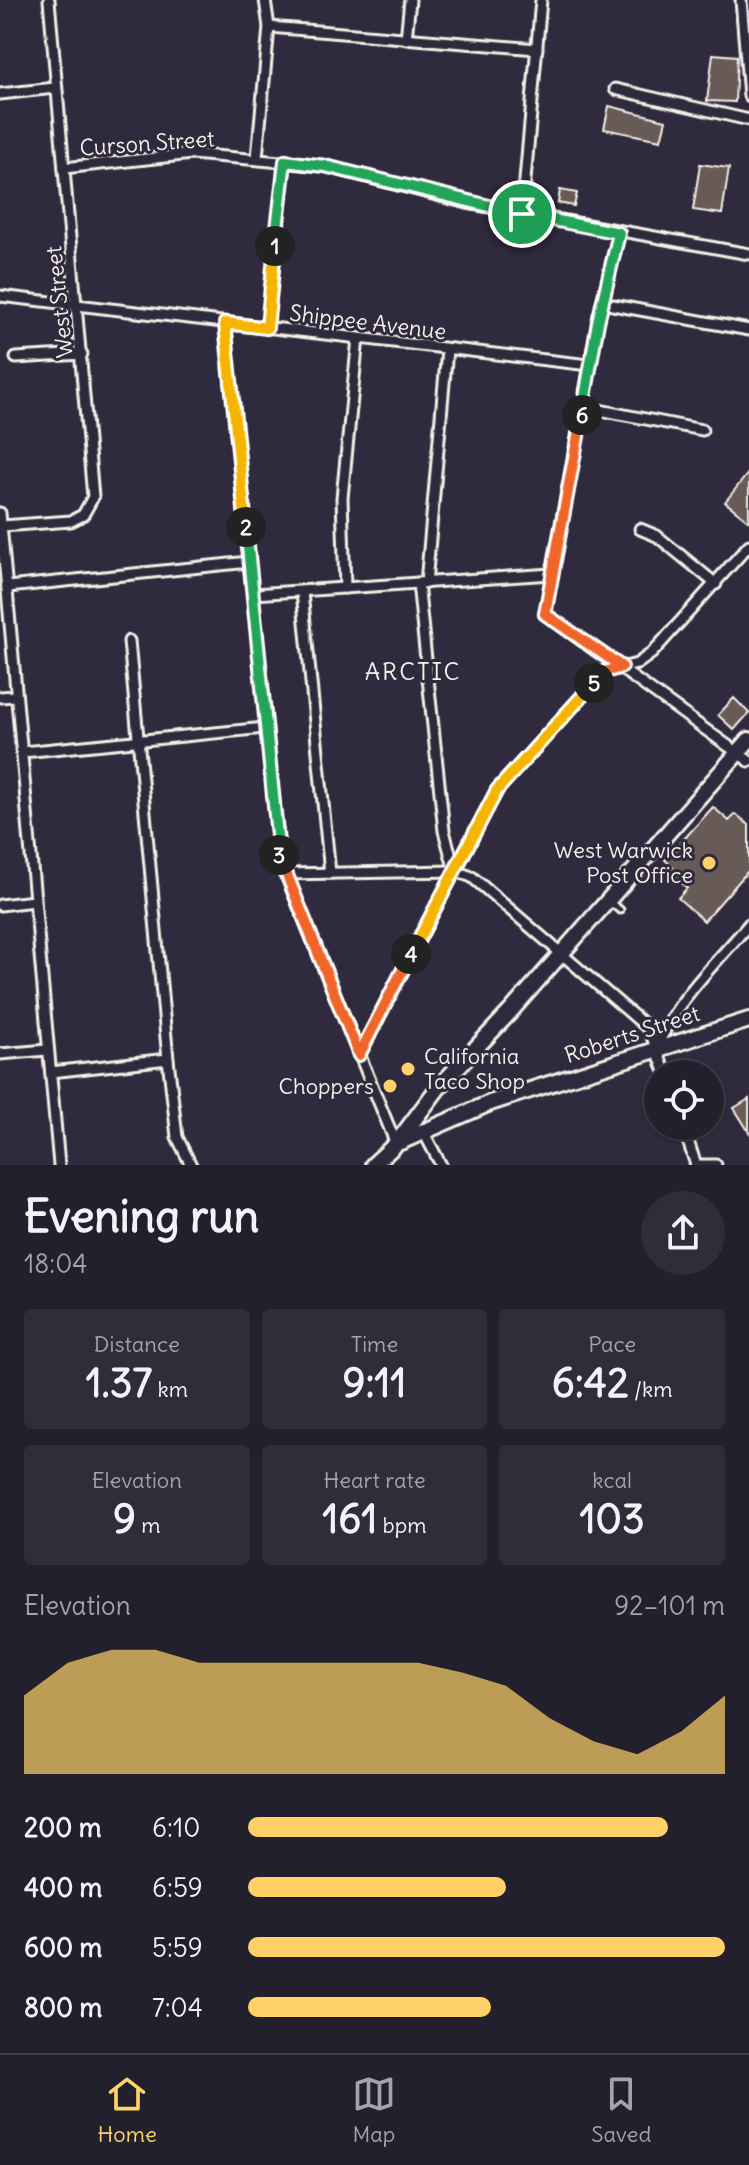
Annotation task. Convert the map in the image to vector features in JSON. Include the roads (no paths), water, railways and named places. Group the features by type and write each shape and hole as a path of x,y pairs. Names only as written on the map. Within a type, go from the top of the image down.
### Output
{"main road":[{"path":"373,1165 396,1144 438,1088 607,899 744,757 749,740"},
{"name":"Roberts Street","path":"396,1144 422,1129 490,1103 749,1020"}],"street":[{"name":"West Street","path":"2,526 71,521 89,509 94,480 49,0"},
{"path":"257,158 269,27 265,0"},
{"path":"406,39 410,0"},
{"path":"522,214 541,0"},
{"path":"741,0 748,45 749,96"},
{"path":"269,27 537,49"},
{"path":"0,94 55,88"},
{"path":"615,89 749,120"},
{"name":"Curson Street","path":"64,168 192,154 325,166 522,214 749,254"},
{"path":"267,328 285,161"},
{"path":"619,233 589,365 545,614 744,757"},
{"name":"Shippee Avenue","path":"0,296 589,365"},
{"path":"602,303 749,330"},
{"path":"225,323 278,848 284,874 396,1144"},
{"path":"345,588 342,498 358,338"},
{"path":"447,350 422,583 444,831 455,871"},
{"path":"16,358 82,354"},
{"path":"584,407 702,430"},
{"path":"0,513 59,1165"},
{"path":"640,529 657,536 716,584"},
{"path":"359,1055 497,790 604,672 637,664 652,653 749,545"},
{"path":"8,587 249,562"},
{"path":"254,594 552,574"},
{"path":"302,592 330,873"},
{"path":"129,641 177,1137 191,1165"},
{"path":"0,697 15,696"},
{"path":"23,752 265,728"},
{"path":"284,874 455,871 472,877 649,1029 661,1060"},
{"path":"0,905 34,901"},
{"path":"657,1048 666,1026 687,994 749,924"},
{"path":"0,1054 47,1050"},
{"path":"51,1072 168,1059"},
{"path":"422,1129 441,1165"},
{"path":"688,1140 698,1165 716,1165"}],"lane":[{"path":"607,899 620,910"}],"place":[{"name":"West Warwick Post Office","path":"709,863"},
{"name":"California Taco Shop","path":"408,1069"},
{"name":"Choppers","path":"390,1086"}],"district":[{"name":"ARCTIC","path":"413,671"}]}
